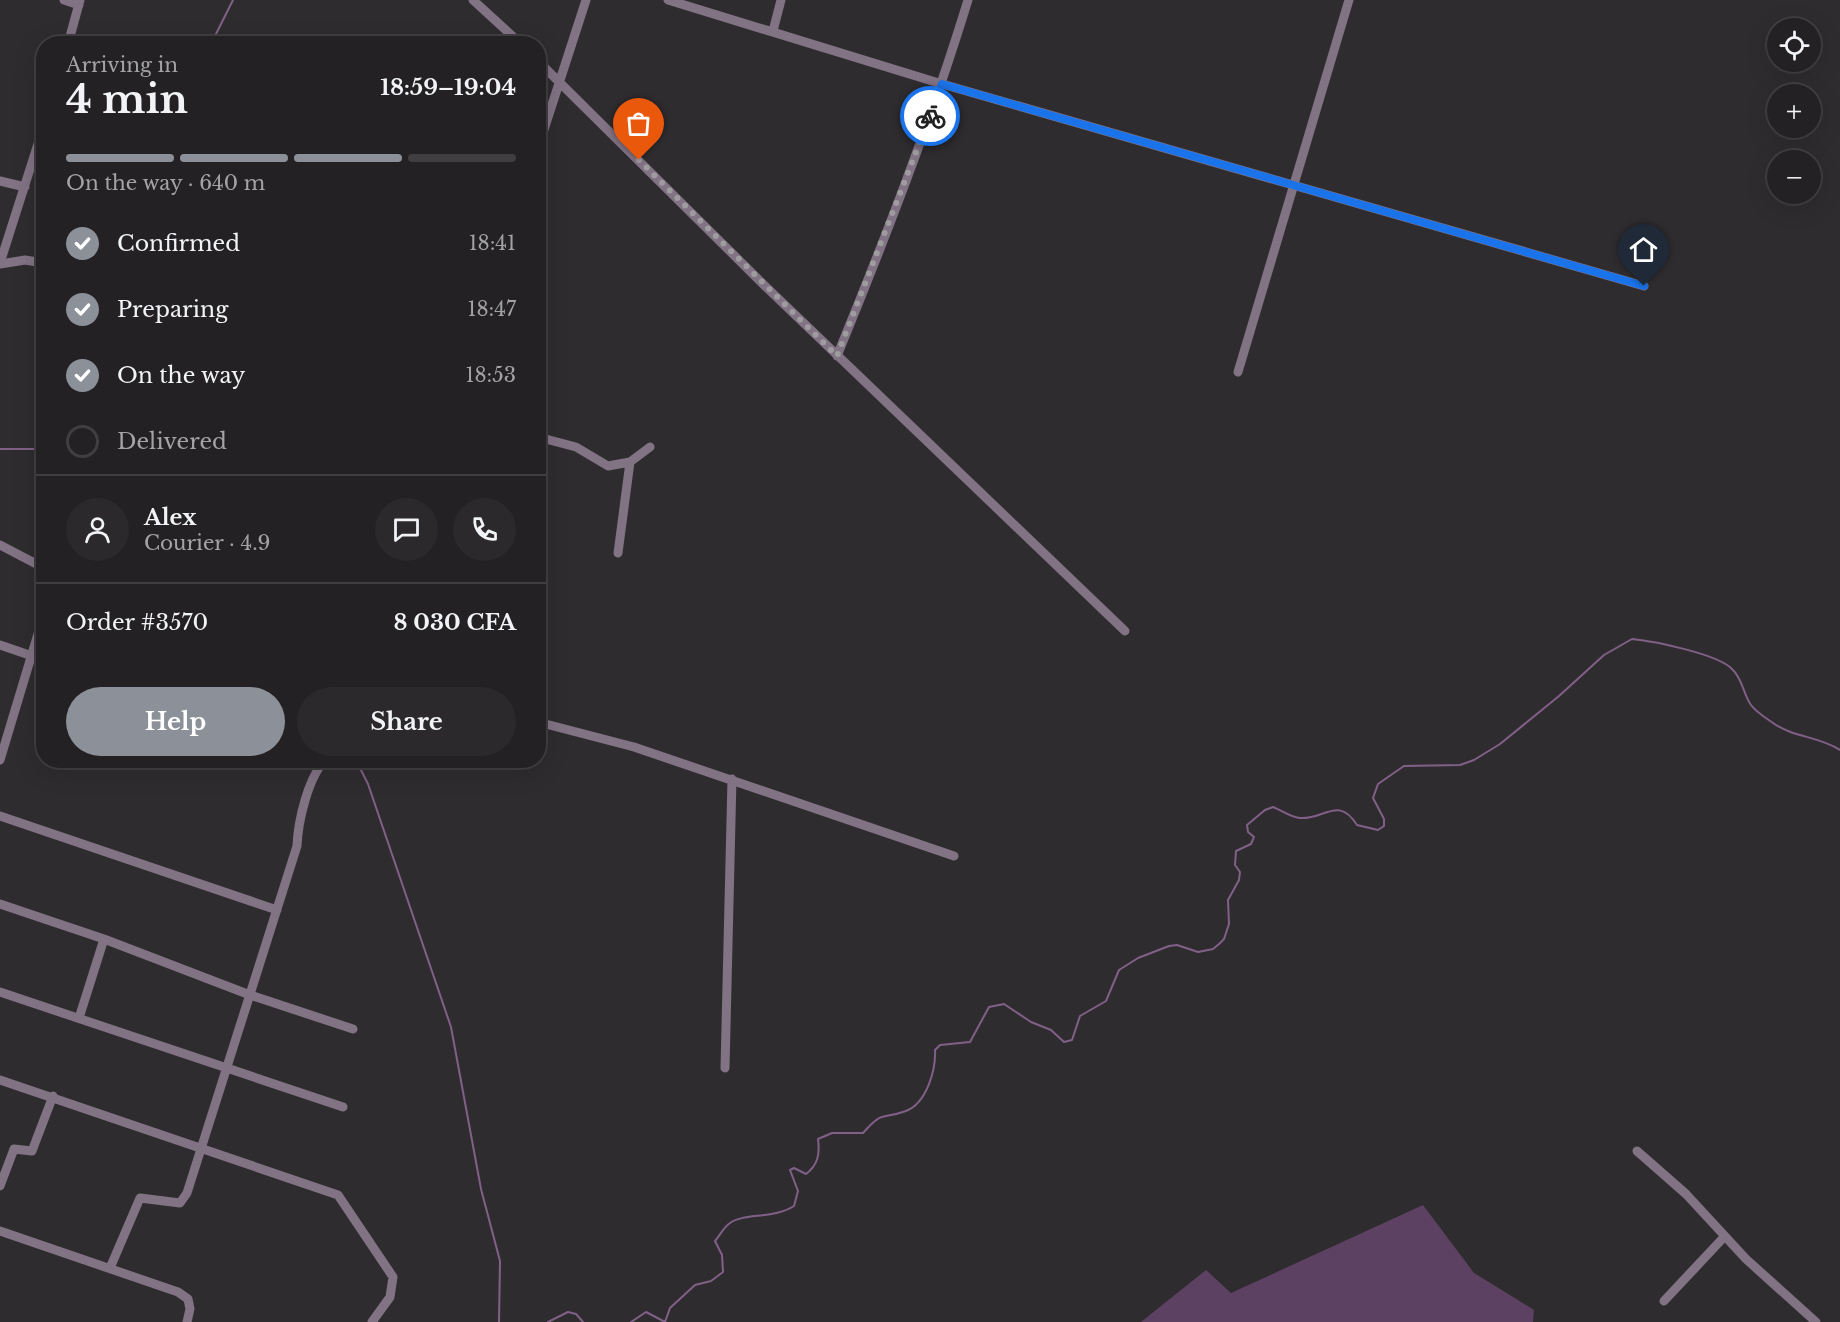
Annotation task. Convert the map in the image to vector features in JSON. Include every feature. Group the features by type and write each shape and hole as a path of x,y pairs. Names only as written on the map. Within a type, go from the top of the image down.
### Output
{"street":[{"path":"64,0 80,2 70,36"},
{"path":"473,0 512,36"},
{"path":"546,124 586,0"},
{"path":"669,0 942,84 1644,286"},
{"path":"773,31 781,0"},
{"path":"837,356 877,260 942,84 968,0"},
{"path":"1238,372 1349,0"},
{"path":"546,68 837,356 1125,631"},
{"path":"36,151 0,263 25,260 36,262"},
{"path":"0,181 25,187"},
{"path":"546,439 576,447 608,466 630,462 650,447"},
{"path":"618,554 630,462"},
{"path":"0,545 36,564"},
{"path":"0,760 36,638"},
{"path":"0,645 36,658"},
{"path":"546,724 634,747 954,856"},
{"path":"0,729 10,732"},
{"path":"110,1268 140,1198 180,1203 187,1193 297,846 299,818 319,768"},
{"path":"725,1068 732,779"},
{"path":"0,816 277,910"},
{"path":"0,904 104,939 250,995 353,1029"},
{"path":"79,1018 104,939"},
{"path":"0,992 343,1107"},
{"path":"0,1080 201,1146 342,1198 393,1277 390,1297 372,1322"},
{"path":"0,1186 14,1149 32,1151 53,1096"},
{"path":"1637,1151 1686,1194 1746,1259 1816,1322"},
{"path":"0,1231 178,1292 188,1299 190,1309 187,1322"},
{"path":"1664,1301 1725,1236"}],"shaded area":[{"path":"1423,1205 1474,1273 1534,1310 1533,1322 1141,1322 1206,1270 1231,1293"}],"waterway":[{"path":"215,36 233,0"},
{"path":"0,449 36,449"},
{"path":"631,1322 646,1312 665,1322 670,1308 695,1285 711,1281 723,1272 722,1255 715,1241 730,1223 743,1218 777,1213 794,1206 798,1191 790,1170 794,1168 806,1174 810,1171 817,1159 818,1139 832,1133 863,1133 879,1118 906,1111 920,1101 932,1076 935,1050 940,1045 970,1042 989,1007 1004,1004 1031,1022 1051,1030 1064,1042 1072,1040 1080,1016 1106,1001 1119,970 1138,958 1169,946 1177,945 1198,952 1213,949 1224,939 1229,924 1228,900 1239,880 1240,872 1235,865 1236,851 1251,844 1254,837 1248,832 1247,825 1265,810 1273,807 1297,818 1309,818 1337,810 1350,816 1357,825 1378,830 1384,826 1384,819 1373,798 1378,784 1404,766 1460,765 1474,760 1500,744 1559,696 1604,655 1632,639 1685,649 1725,663 1736,673 1748,701 1761,715 1781,728 1824,742 1840,750"},
{"path":"360,768 368,784 451,1027 481,1189 500,1261 499,1322"},
{"path":"548,1322 568,1312 576,1314 583,1322"}],"way so far":[{"path":"639,160 837,356 877,260 930,116"}],"route":[{"path":"930,116 942,84 1644,286"}]}
